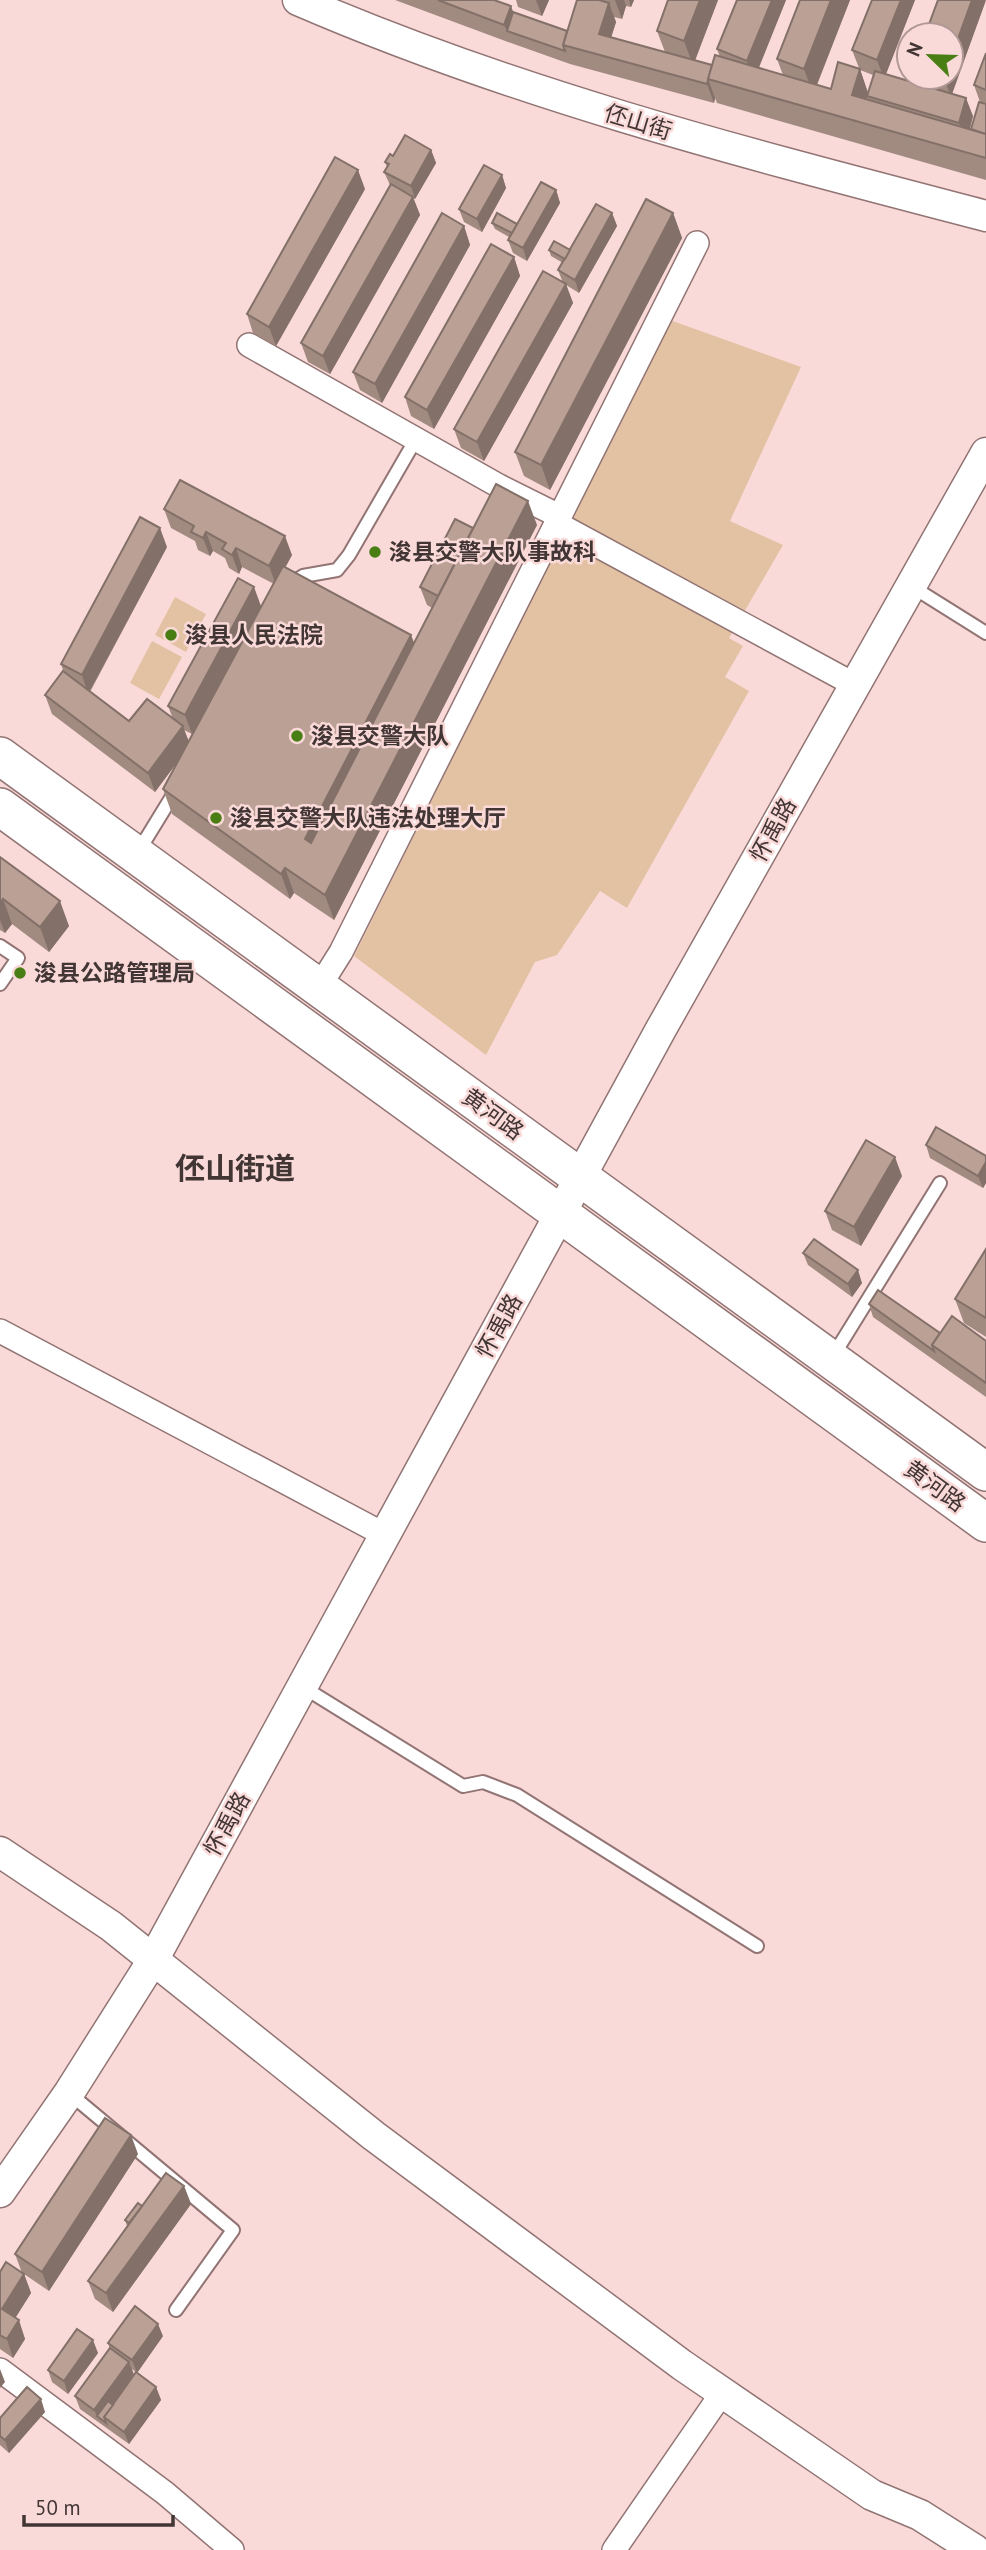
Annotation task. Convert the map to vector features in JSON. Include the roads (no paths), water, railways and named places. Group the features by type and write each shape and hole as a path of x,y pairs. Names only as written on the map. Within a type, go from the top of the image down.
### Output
{"main road":[{"name":"黄河路","path":"0,756 986,1472"},
{"name":"黄河路","path":"0,807 986,1523"}],"street":[{"name":"伾山街","path":"298,0 438,56 586,106 725,148 986,216"},
{"path":"318,987 341,952 696,243"},
{"path":"248,345 855,685"},
{"name":"怀禹路","path":"0,2192 69,2093 153,1960 674,1005 986,453"},
{"path":"0,1331 385,1535"},
{"path":"0,1852 111,1926 374,2136 722,2393 872,2495 920,2515 975,2550"},
{"path":"0,2370 165,2493 232,2550"},
{"path":"614,2550 722,2393"}],"lane":[{"path":"280,598 287,586 303,576 337,570 349,555 416,439"},
{"path":"910,586 986,633"},
{"path":"136,855 183,778"},
{"path":"0,946 18,958 0,984"},
{"path":"831,1359 940,1183"},
{"path":"303,1687 463,1786 482,1782 517,1795 757,1946"},
{"path":"69,2093 233,2230 176,2310"}],"place":[{"name":"浚县交警大队事故科","path":"375,552"},
{"name":"浚县人民法院","path":"171,635"},
{"name":"浚县交警大队","path":"297,736"},
{"name":"浚县交警大队违法处理大厅","path":"216,818"},
{"name":"浚县公路管理局","path":"20,973"}],"district":[{"name":"伾山街道","path":"235,1169"}]}
